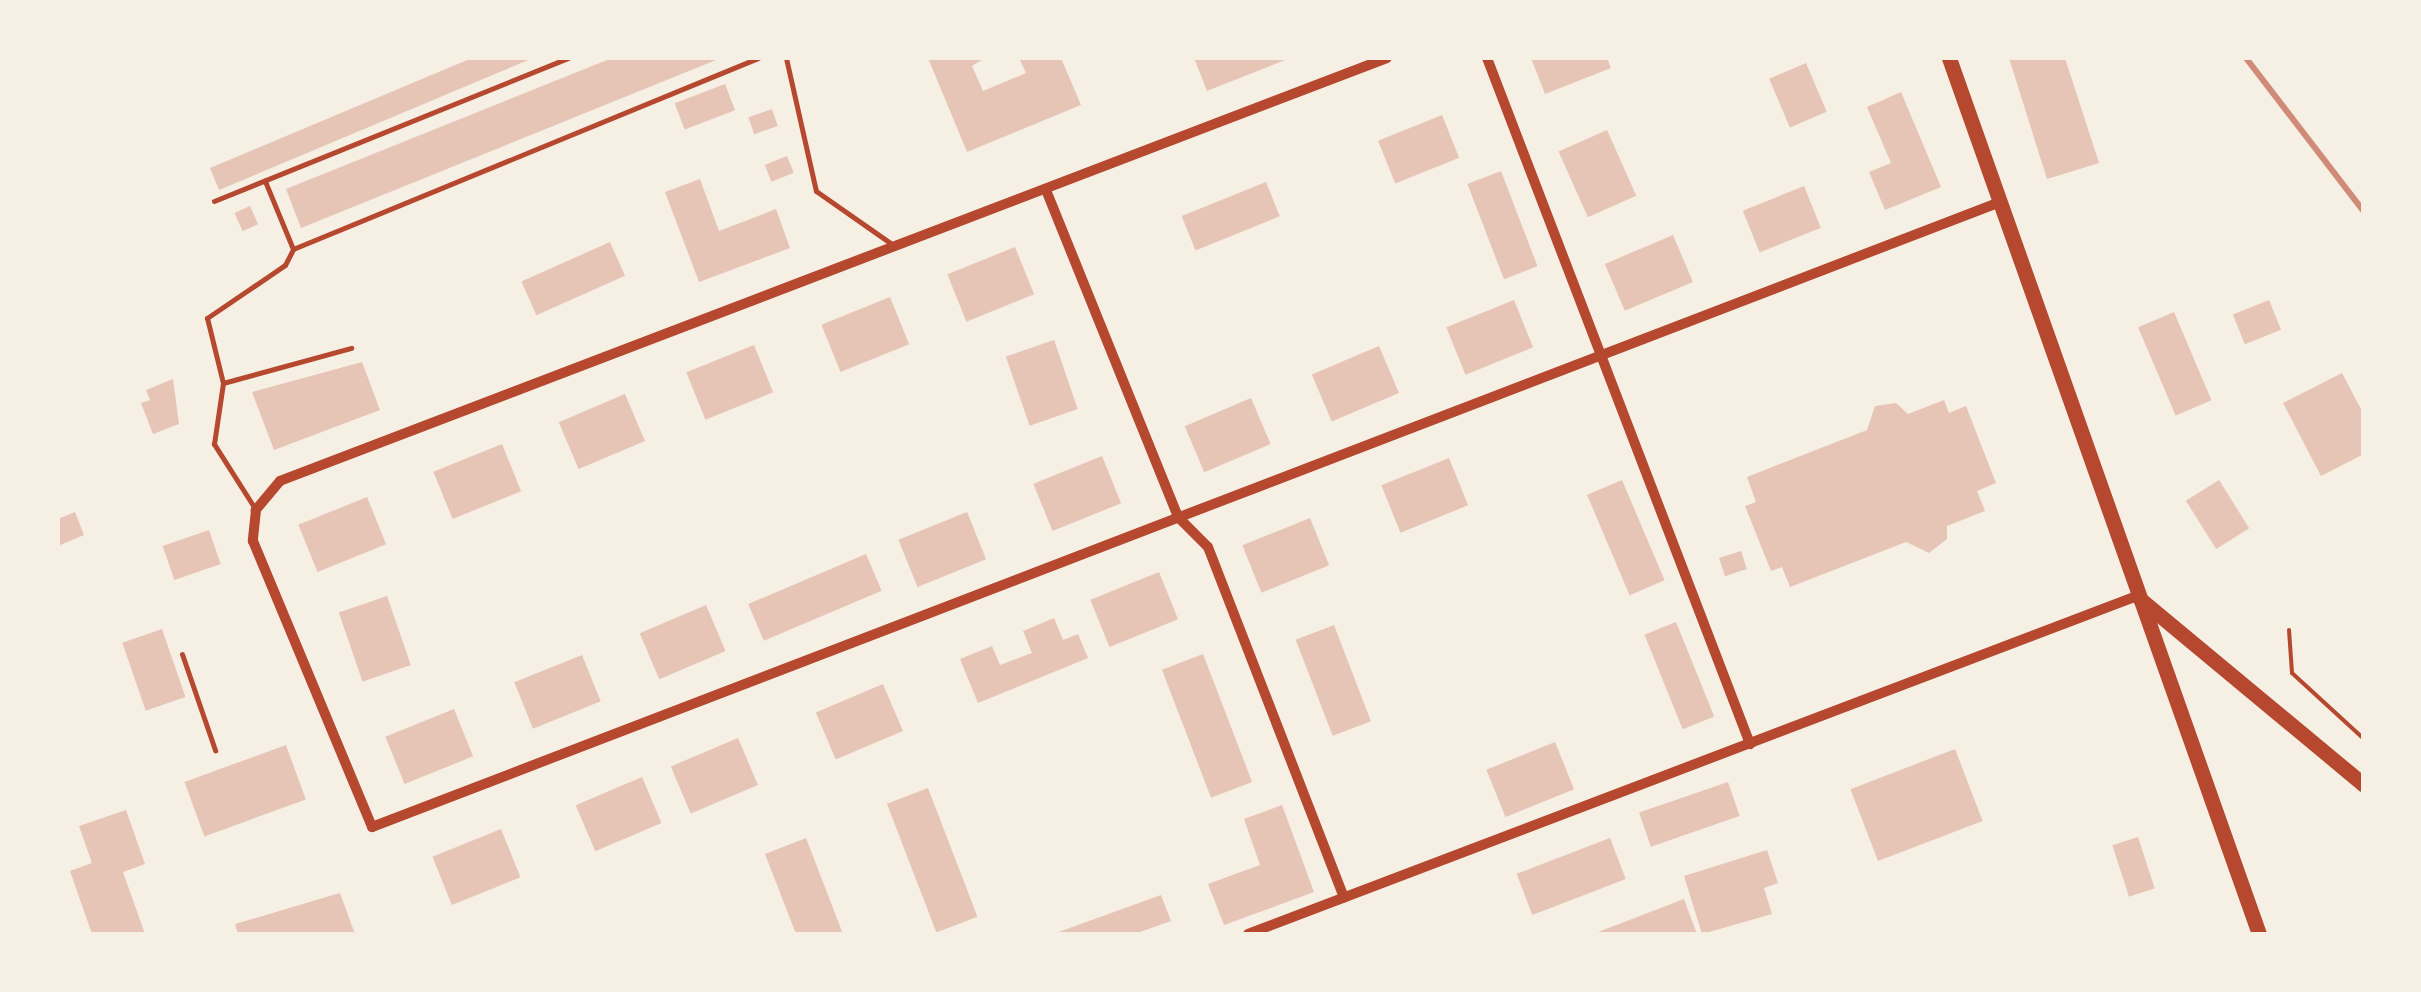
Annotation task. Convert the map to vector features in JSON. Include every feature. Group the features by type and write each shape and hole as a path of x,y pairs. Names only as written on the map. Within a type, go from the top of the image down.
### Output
{"main road":[{"path":"1949,58 2259,934"},
{"path":"2137,596 2364,785"}],"street":[{"path":"1387,58 292,475 256,510 253,541 372,828 2000,202"},
{"path":"1487,58 1596,356 1750,744"},
{"path":"1046,190 1178,517 1208,547 1344,898"},
{"path":"1248,934 2137,596"}],"lane":[{"path":"214,201 568,58"},
{"path":"256,510 214,444 223,382 208,318 285,264 293,249 758,58"},
{"path":"786,58 816,190 896,247"},
{"path":"266,180 293,249"},
{"path":"223,382 351,348"},
{"path":"182,654 215,750"}],"path":[{"path":"2289,630 2292,673 2364,739"}],"building":[{"path":"472,58 533,58 219,190 210,168"},
{"path":"612,58 721,58 301,228 286,189"},
{"path":"928,58 985,58 972,66 983,91 1026,73 1019,58 1061,58 1081,105 967,152"},
{"path":"1194,58 1290,58 1207,91"},
{"path":"1531,58 1607,58 1611,68 1545,94"},
{"path":"2009,58 2065,58 2099,163 2047,179"},
{"path":"1806,63 1827,112 1790,127 1769,79"},
{"path":"725,84 735,110 685,129 675,103"},
{"path":"1901,92 1941,187 1885,210 1869,172 1891,163 1867,107"},
{"path":"772,109 778,126 754,134 748,117"},
{"path":"1442,115 1459,158 1395,183 1378,141"},
{"path":"1607,130 1636,196 1588,217 1559,152"},
{"path":"787,156 794,173 771,182 765,165"},
{"path":"1501,171 1538,266 1504,279 1467,184"},
{"path":"700,179 719,231 776,209 790,248 699,282 665,192"},
{"path":"1266,182 1280,216 1195,250 1182,216"},
{"path":"1804,186 1821,228 1760,252 1743,211"},
{"path":"250,206 258,224 243,231 234,213"},
{"path":"1673,235 1693,282 1625,311 1605,264"},
{"path":"610,242 625,276 536,315 521,281"},
{"path":"1015,247 1034,294 966,322 947,274"},
{"path":"890,297 909,344 840,372 821,325"},
{"path":"1514,300 1533,347 1465,375 1446,327"},
{"path":"2269,300 2281,330 2245,344 2233,315"},
{"path":"2174,312 2212,400 2176,416 2138,327"},
{"path":"1054,340 1078,409 1030,426 1006,357"},
{"path":"754,345 773,392 705,420 686,372"},
{"path":"1379,346 1399,393 1332,421 1312,375"},
{"path":"362,362 380,410 274,450 252,392"},
{"path":"2342,373 2364,415 2364,454 2321,476 2283,403"},
{"path":"173,379 179,424 153,434 141,403 150,400 146,390"},
{"path":"625,394 645,441 579,469 559,422"},
{"path":"1251,398 1271,444 1204,472 1185,426"},
{"path":"1944,400 1949,413 1966,406 1996,483 1977,491 1985,511 1947,526 1947,539 1929,553 1906,542 1790,587 1782,567 1771,571 1745,506 1756,502 1747,477 1867,430 1875,406 1896,403 1908,414"},
{"path":"502,444 521,491 452,519 433,472"},
{"path":"1102,456 1121,503 1052,531 1033,484"},
{"path":"1449,458 1468,505 1400,533 1381,485"},
{"path":"1622,480 1665,580 1630,595 1587,495"},
{"path":"2219,480 2249,528 2216,549 2186,501"},
{"path":"367,497 386,544 317,572 298,525"},
{"path":"75,512 84,535 58,546 58,519"},
{"path":"967,512 986,559 917,587 898,540"},
{"path":"1310,518 1329,565 1261,593 1242,545"},
{"path":"209,530 221,564 174,580 163,546"},
{"path":"1741,551 1747,569 1725,576 1719,558"},
{"path":"866,554 882,591 764,641 748,604"},
{"path":"1159,572 1178,619 1109,647 1090,600"},
{"path":"387,596 411,665 363,682 339,613"},
{"path":"706,605 726,651 659,679 640,633"},
{"path":"1054,618 1063,640 1078,634 1088,658 978,703 960,659 992,646 1000,665 1032,653 1023,631"},
{"path":"1676,622 1714,717 1683,729 1644,635"},
{"path":"1334,625 1371,721 1333,736 1296,640"},
{"path":"162,629 185,697 146,711 122,643"},
{"path":"1203,654 1252,782 1211,798 1162,670"},
{"path":"582,655 601,701 533,729 514,682"},
{"path":"883,684 903,731 836,759 816,713"},
{"path":"454,709 473,756 404,784 385,737"},
{"path":"738,738 758,785 691,813 671,767"},
{"path":"1555,742 1574,789 1505,817 1486,770"},
{"path":"286,745 306,800 204,836 185,782"},
{"path":"1955,749 1983,821 1878,861 1850,789"},
{"path":"642,777 662,823 595,851 576,805"},
{"path":"1728,782 1740,816 1651,847 1639,813"},
{"path":"928,788 977,917 936,933 887,804"},
{"path":"1282,805 1314,892 1224,925 1208,884 1260,865 1244,819"},
{"path":"126,810 145,864 123,872 145,934 92,934 70,871 92,863 79,826"},
{"path":"501,829 520,877 452,905 432,857"},
{"path":"2138,837 2155,888 2129,897 2112,845"},
{"path":"806,838 843,934 796,934 765,854"},
{"path":"1610,838 1626,879 1532,915 1517,874"},
{"path":"1767,850 1778,883 1764,888 1772,914 1702,934 1684,876"},
{"path":"340,893 355,934 238,934 235,924"},
{"path":"1161,895 1171,921 1134,934 1053,934"},
{"path":"1684,899 1697,934 1593,934"}],"railway":[{"path":"2246,58 2364,212"}]}
